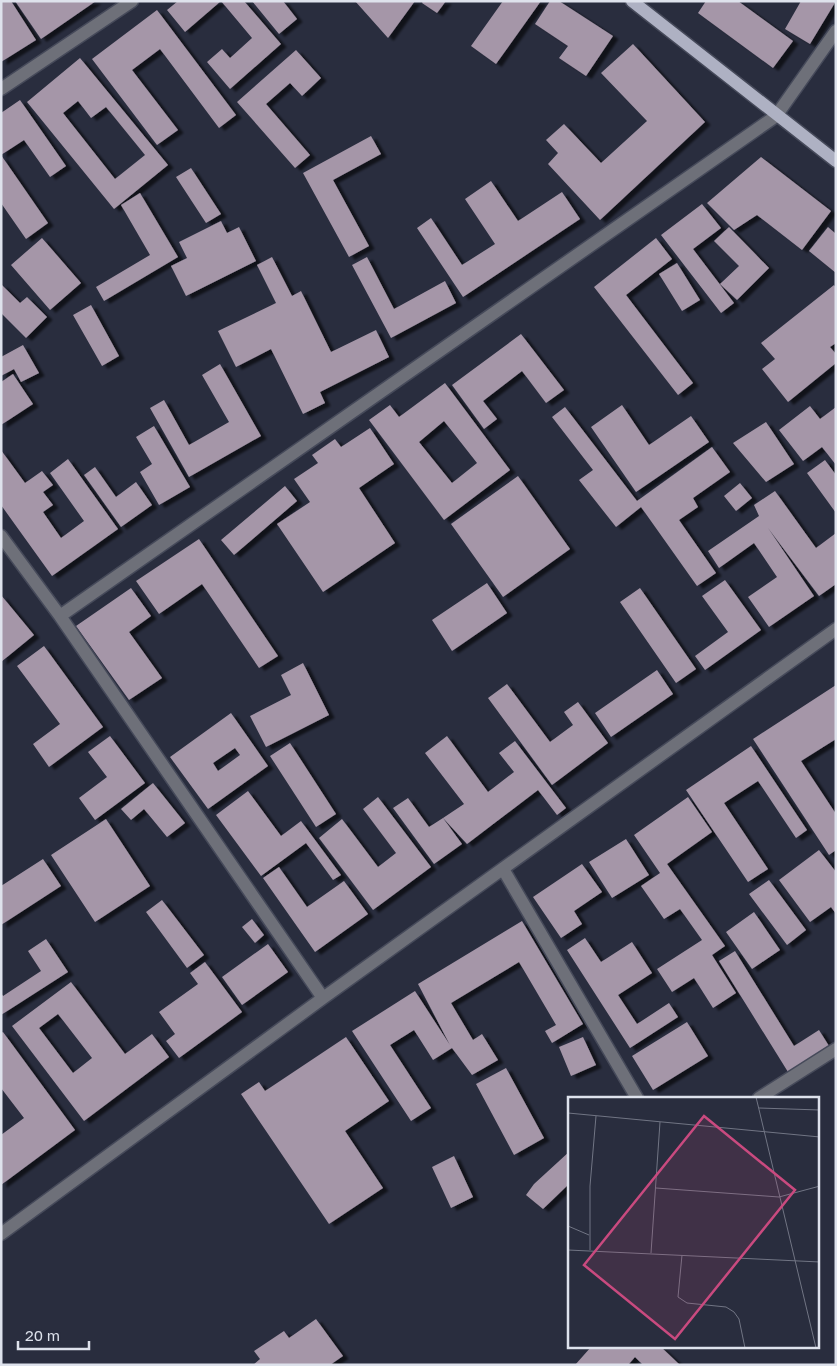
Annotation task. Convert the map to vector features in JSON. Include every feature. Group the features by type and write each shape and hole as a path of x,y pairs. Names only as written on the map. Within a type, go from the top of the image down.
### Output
{"main road":[{"path":"632,1 776,116 836,161"}],"street":[{"path":"1,88 132,1"},
{"path":"60,616 776,116 836,31"},
{"path":"1,536 60,616 323,998"},
{"path":"1,1234 323,998 836,629"},
{"path":"503,869 636,1097"},
{"path":"761,1097 836,1049"}],"building":[{"path":"1,1 11,1 36,40 1,62"},
{"path":"15,1 96,1 41,39"},
{"path":"178,1 221,1 185,32 167,10"},
{"path":"221,1 244,1 281,44 230,89 207,62 222,49 230,58 252,38"},
{"path":"252,1 283,1 297,19 279,34"},
{"path":"355,1 415,1 388,38"},
{"path":"423,1 446,1 437,13 422,3"},
{"path":"503,1 541,1 496,64 471,46"},
{"path":"550,1 559,1 613,36 586,76 559,58 568,46 535,24"},
{"path":"706,1 738,1 793,41 773,68 698,13"},
{"path":"801,1 836,1 810,44 785,29"},
{"path":"157,10 236,115 219,128 160,49 132,70 178,130 157,145 92,59"},
{"path":"633,44 705,122 600,220 548,164 558,153 546,140 564,124 601,163 647,121 601,73"},
{"path":"296,50 321,78 302,96 290,83 266,104 310,155 295,168 237,102"},
{"path":"80,58 168,165 114,209 27,102","holes":["78,101 91,118 106,107 145,155 115,179 63,113"]},
{"path":"20,100 66,166 50,177 24,140 1,155 1,113"},
{"path":"371,136 381,154 333,180 369,246 349,257 303,173"},
{"path":"1,155 48,223 26,239 1,203"},
{"path":"761,157 831,211 802,250 757,215 734,230 707,203"},
{"path":"191,168 221,214 206,223 176,177"},
{"path":"491,181 518,221 562,192 580,219 463,297 417,228 431,218 462,265 495,244 465,199"},
{"path":"140,193 178,257 104,301 96,287 150,255 121,205"},
{"path":"702,204 721,228 693,249 734,303 721,313 661,235"},
{"path":"221,221 227,233 239,227 256,261 186,296 171,266 187,258 179,242"},
{"path":"729,227 769,268 737,300 720,284 739,266 714,241"},
{"path":"828,227 836,234 836,273 809,251"},
{"path":"42,238 81,283 50,310 11,265"},
{"path":"656,238 672,259 626,295 693,383 678,395 594,287"},
{"path":"272,257 292,296 301,291 331,352 376,330 389,357 320,392 325,403 303,414 271,349 236,367 218,331 276,303 257,265"},
{"path":"367,257 394,309 445,281 456,303 391,338 352,265"},
{"path":"677,263 700,300 682,311 659,274"},
{"path":"1,284 20,303 27,297 47,317 26,338 1,313"},
{"path":"834,285 836,288 836,343 830,347 836,354 836,363 788,402 762,369 775,359 761,343"},
{"path":"91,305 119,356 102,366 73,315"},
{"path":"521,334 564,390 546,403 522,371 483,401 497,419 484,429 452,385"},
{"path":"23,345 39,373 21,382 14,369 1,376 1,357"},
{"path":"220,364 261,436 189,477 150,408 164,400 189,445 229,422 202,375"},
{"path":"13,374 33,404 1,425 1,382"},
{"path":"445,383 510,470 444,520 369,420 390,405 399,417","holes":["444,421 477,463 452,483 419,442"]},
{"path":"622,405 649,445 691,416 709,442 636,492 591,427"},
{"path":"810,406 820,419 836,407 836,465 822,447 803,461 779,430"},
{"path":"565,407 637,501 712,447 730,472 693,498 698,507 679,520 716,573 697,586 641,507 616,527 579,480 593,470 552,417"},
{"path":"766,422 794,464 766,482 733,443"},
{"path":"154,426 190,487 159,505 140,472 152,464 136,437"},
{"path":"370,428 394,464 359,488 395,543 323,592 277,524 310,502 294,479 318,463 312,455 335,439 341,447"},
{"path":"1,450 25,483 42,471 53,485 43,492 53,505 43,512 61,538 84,521 50,473 68,459 118,529 52,576 1,505"},
{"path":"825,460 836,475 836,513 807,473"},
{"path":"95,467 116,497 136,482 152,505 121,527 84,475"},
{"path":"518,476 570,549 503,597 451,524"},
{"path":"740,483 752,498 736,511 724,496"},
{"path":"285,486 297,501 234,555 221,540"},
{"path":"775,491 816,548 836,533 836,584 819,596 768,528 814,596 769,627 748,597 777,577 754,543 719,568 708,551 759,516 754,505"},
{"path":"199,539 278,656 259,668 202,584 159,614 136,581"},
{"path":"725,580 761,630 705,670 695,656 728,632 702,596"},
{"path":"487,583 507,613 452,651 432,620"},
{"path":"131,588 151,616 129,632 162,678 129,700 76,626"},
{"path":"640,588 696,669 676,683 620,602"},
{"path":"1,595 34,635 1,662"},
{"path":"44,646 103,727 49,767 33,744 60,724 17,666"},
{"path":"303,663 329,715 266,747 250,716 291,695 281,675"},
{"path":"657,670 673,694 611,737 595,713"},
{"path":"507,684 550,742 573,725 564,712 578,702 608,743 552,785 488,698"},
{"path":"836,685 836,739 801,761 836,814 836,850 829,855 753,739"},
{"path":"231,713 268,766 208,809 170,757","holes":["235,748 240,755 218,771 213,763"]},
{"path":"110,736 145,783 95,820 79,798 107,777 88,752"},
{"path":"447,736 488,792 514,772 499,753 515,741 566,808 557,815 538,790 467,844 443,818 464,804 425,753"},
{"path":"290,743 336,814 316,827 270,756"},
{"path":"751,746 807,830 796,838 758,781 724,803 768,869 748,882 686,790"},
{"path":"153,783 185,823 167,837 144,809 131,820 121,809"},
{"path":"248,791 281,836 301,821 341,875 333,880 306,843 261,876 216,815"},
{"path":"378,797 431,867 373,910 319,838 342,819 378,867 396,853 363,809"},
{"path":"688,797 712,832 667,864 725,946 712,955 736,993 713,1008 694,978 672,992 657,969 702,940 680,909 664,919 641,886 660,873 634,835"},
{"path":"408,798 429,827 443,818 462,844 434,864 393,808"},
{"path":"106,819 150,886 95,922 51,855"},
{"path":"626,839 649,875 612,898 589,862"},
{"path":"819,850 836,872 836,914 831,907 810,922 779,880"},
{"path":"43,859 61,886 1,925 1,886"},
{"path":"582,864 602,892 574,911 582,924 561,938 533,897"},
{"path":"279,867 307,907 344,881 368,914 315,952 263,878"},
{"path":"769,880 806,930 787,945 749,894"},
{"path":"162,900 204,955 187,968 146,912"},
{"path":"754,912 780,950 752,969 726,932"},
{"path":"252,919 264,935 255,943 242,927"},
{"path":"522,921 583,1024 552,1043 545,1031 556,1025 519,962 451,1003 473,1040 482,1034 498,1060 472,1075 452,1048 433,1060 414,1030 390,1045 431,1108 411,1121 352,1031 415,991 450,1045 418,984"},
{"path":"585,938 601,962 632,942 652,973 618,995 637,1024 669,1003 678,1017 630,1048 567,950"},
{"path":"46,939 68,972 1,1015 1,993 3,996 41,971 28,951"},
{"path":"268,944 288,972 242,1005 222,977"},
{"path":"735,951 794,1046 819,1030 829,1046 788,1072 719,961"},
{"path":"205,962 242,1012 179,1058 166,1041 175,1034 159,1012 198,984 190,973"},
{"path":"71,982 125,1054 152,1034 169,1057 84,1121 12,1026","holes":["58,1014 92,1058 73,1073 39,1028"]},
{"path":"687,1022 708,1056 653,1090 632,1056"},
{"path":"3,1032 75,1130 1,1185 1,1135 24,1118 1,1088 1,1033"},
{"path":"346,1037 389,1101 345,1131 383,1188 329,1224 241,1094 259,1082 265,1091"},
{"path":"583,1037 596,1065 571,1076 559,1047"},
{"path":"506,1068 544,1138 514,1155 476,1084"},
{"path":"568,1153 568,1185 543,1209 526,1195 534,1184"},
{"path":"454,1156 473,1197 451,1208 432,1167"},
{"path":"316,1319 343,1356 330,1365 253,1365 260,1359 254,1351 284,1331 289,1338"},
{"path":"590,1348 662,1348 680,1365 643,1365 635,1357 628,1365 575,1365"}]}
